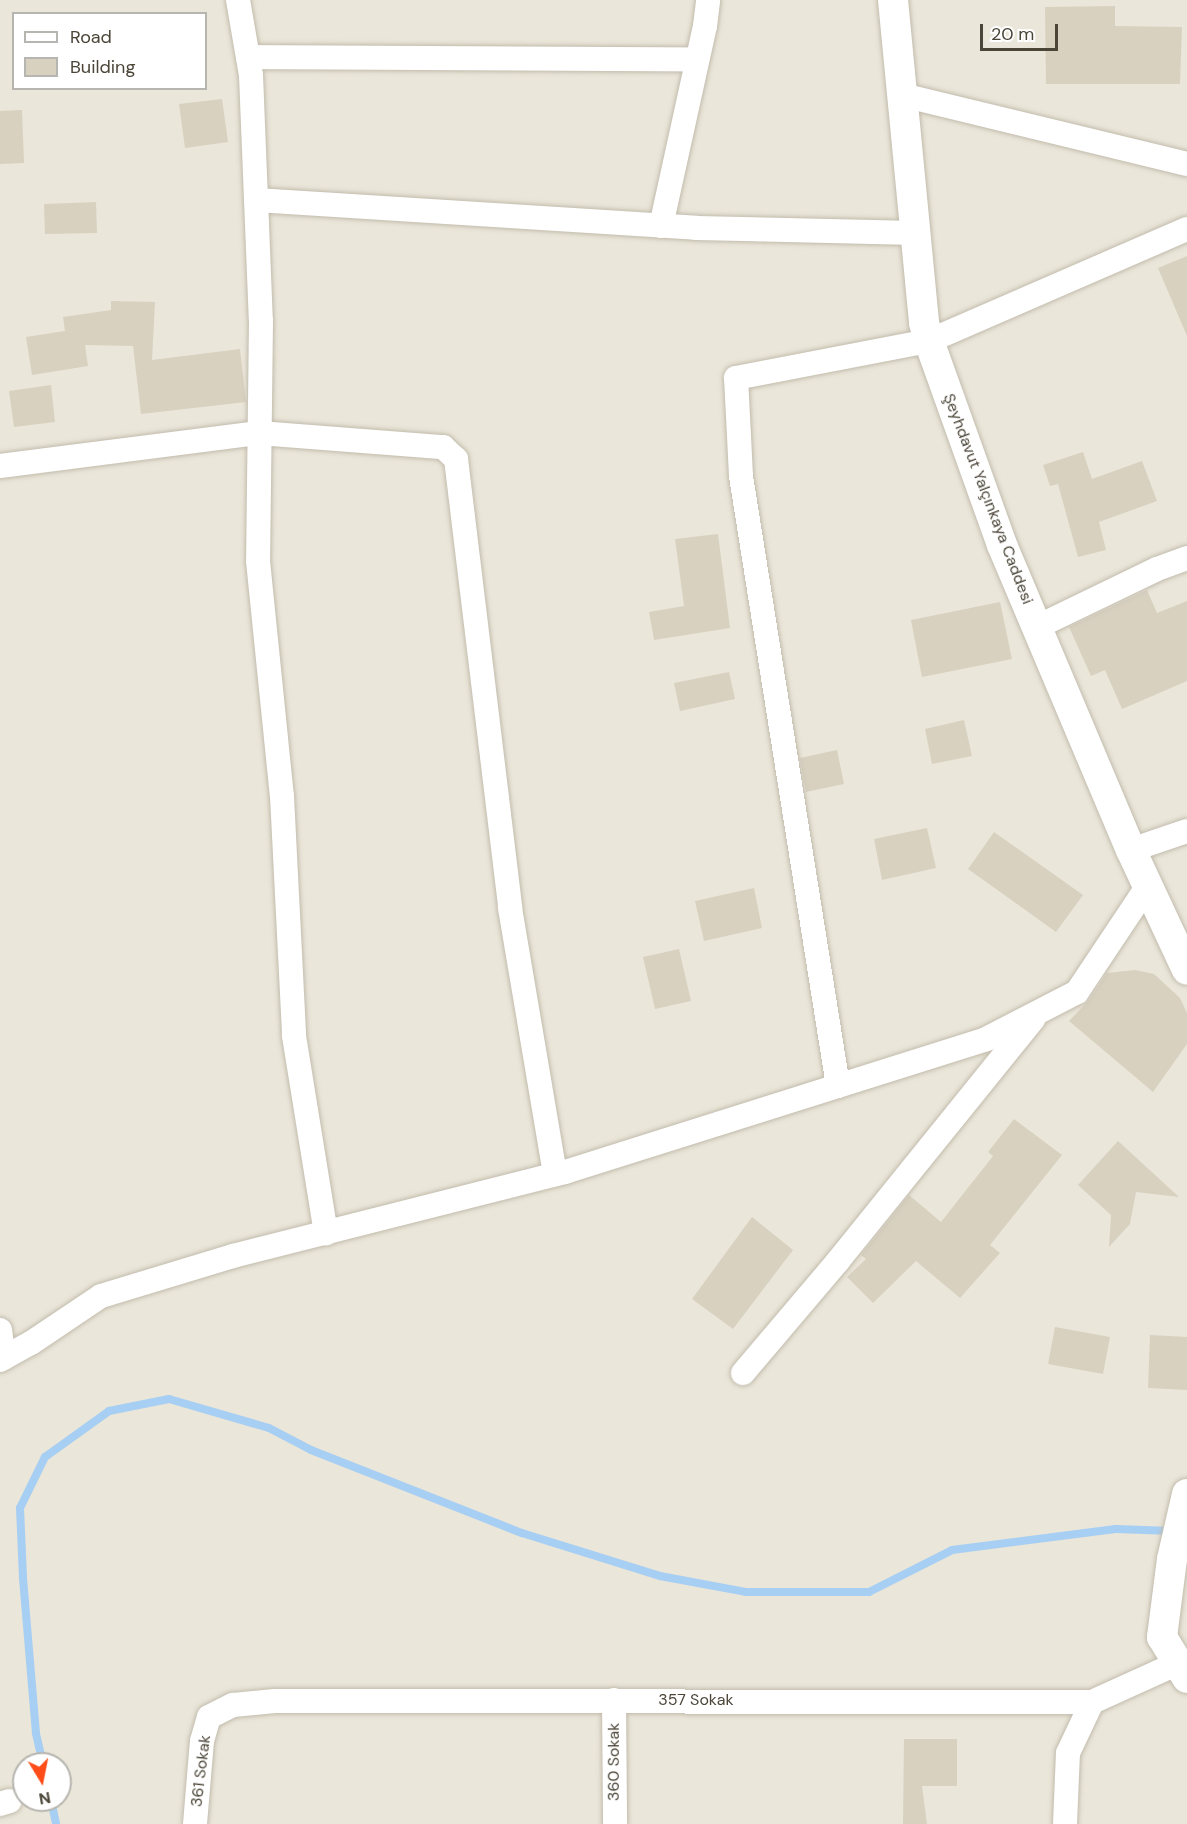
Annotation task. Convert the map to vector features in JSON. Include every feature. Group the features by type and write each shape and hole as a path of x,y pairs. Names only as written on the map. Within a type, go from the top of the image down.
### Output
{"street":[{"path":"238,0 251,75 261,321 258,561 282,796 294,1036 326,1233"},
{"path":"661,226 705,26 708,0"},
{"name":"Şeyhdavut Yalçınkaya Caddesi","path":"892,0 924,323 929,341 1002,545 1131,850 1187,970"},
{"path":"248,57 696,59"},
{"path":"902,95 1187,164"},
{"path":"256,200 661,226 916,233"},
{"path":"838,1086 741,476 736,378 929,341 1187,229"},
{"path":"0,466 259,433 443,447 456,459 510,908 555,1174"},
{"path":"1037,627 1157,569 1187,558"},
{"path":"1131,850 1187,831"},
{"path":"0,1330 2,1359 32,1343 101,1296 233,1256 555,1174 986,1039 1077,992 1147,886"},
{"path":"743,1373 838,1261 1038,1012"},
{"path":"1182,1670 1162,1637 1172,1559 1187,1494"},
{"name":"357 Sokak","path":"209,1717 233,1705 274,1701 1092,1702 1182,1670"},
{"name":"360 Sokak","path":"614,1700 615,1824"},
{"path":"1065,1824 1068,1753 1092,1702"},
{"name":"361 Sokak","path":"195,1824 202,1741 209,1717"}],"shaded area":[{"path":"0,0 1187,0 1187,1824 0,1824"}],"building":[{"path":"1115,6 1115,26 1182,27 1180,84 1046,84 1045,7"},
{"path":"222,99 228,142 185,148 179,104"},
{"path":"22,110 24,163 0,164 0,111"},
{"path":"96,202 97,233 45,234 44,204"},
{"path":"1187,256 1187,336 1158,268"},
{"path":"111,301 155,302 152,360 240,349 246,402 141,414 133,346 85,345 88,366 32,375 26,337 65,331 63,317 111,310"},
{"path":"51,385 55,422 14,427 9,391"},
{"path":"1083,452 1092,479 1142,461 1157,501 1099,522 1106,550 1078,557 1058,484 1050,486 1043,465"},
{"path":"718,534 730,628 654,640 649,612 684,606 675,539"},
{"path":"1147,590 1157,613 1187,601 1187,681 1122,709 1105,670 1091,676 1069,627"},
{"path":"1000,602 1012,659 922,677 911,620"},
{"path":"729,672 735,699 680,711 674,683"},
{"path":"964,720 972,756 932,764 925,729"},
{"path":"837,750 844,784 806,792 800,758"},
{"path":"927,828 936,868 882,880 874,839"},
{"path":"994,832 1083,895 1056,932 968,869"},
{"path":"754,888 762,928 704,941 695,901"},
{"path":"679,949 691,1001 655,1009 643,957"},
{"path":"1135,970 1154,974 1180,998 1187,1013 1187,1044 1153,1092 1069,1021 1089,1000 1107,973"},
{"path":"1014,1119 1062,1155 990,1245 1000,1253 960,1298 916,1261 873,1303 847,1277 866,1259 861,1255 909,1195 941,1222 993,1156 988,1152"},
{"path":"1118,1141 1179,1197 1136,1192 1130,1224 1109,1247 1111,1215 1078,1185"},
{"path":"752,1217 793,1250 733,1329 692,1299"},
{"path":"1055,1327 1110,1337 1103,1374 1048,1364"},
{"path":"1150,1335 1187,1337 1187,1390 1148,1388"},
{"path":"904,1739 957,1739 957,1786 922,1786 927,1824 903,1824"}],"waterway":[{"path":"40,1752 36,1733 23,1577 20,1508 45,1457 109,1411 169,1399 269,1428 311,1450 522,1533 660,1576 746,1592 869,1592 952,1550 1116,1529 1172,1531"},
{"path":"54,1812 56,1824"}]}
